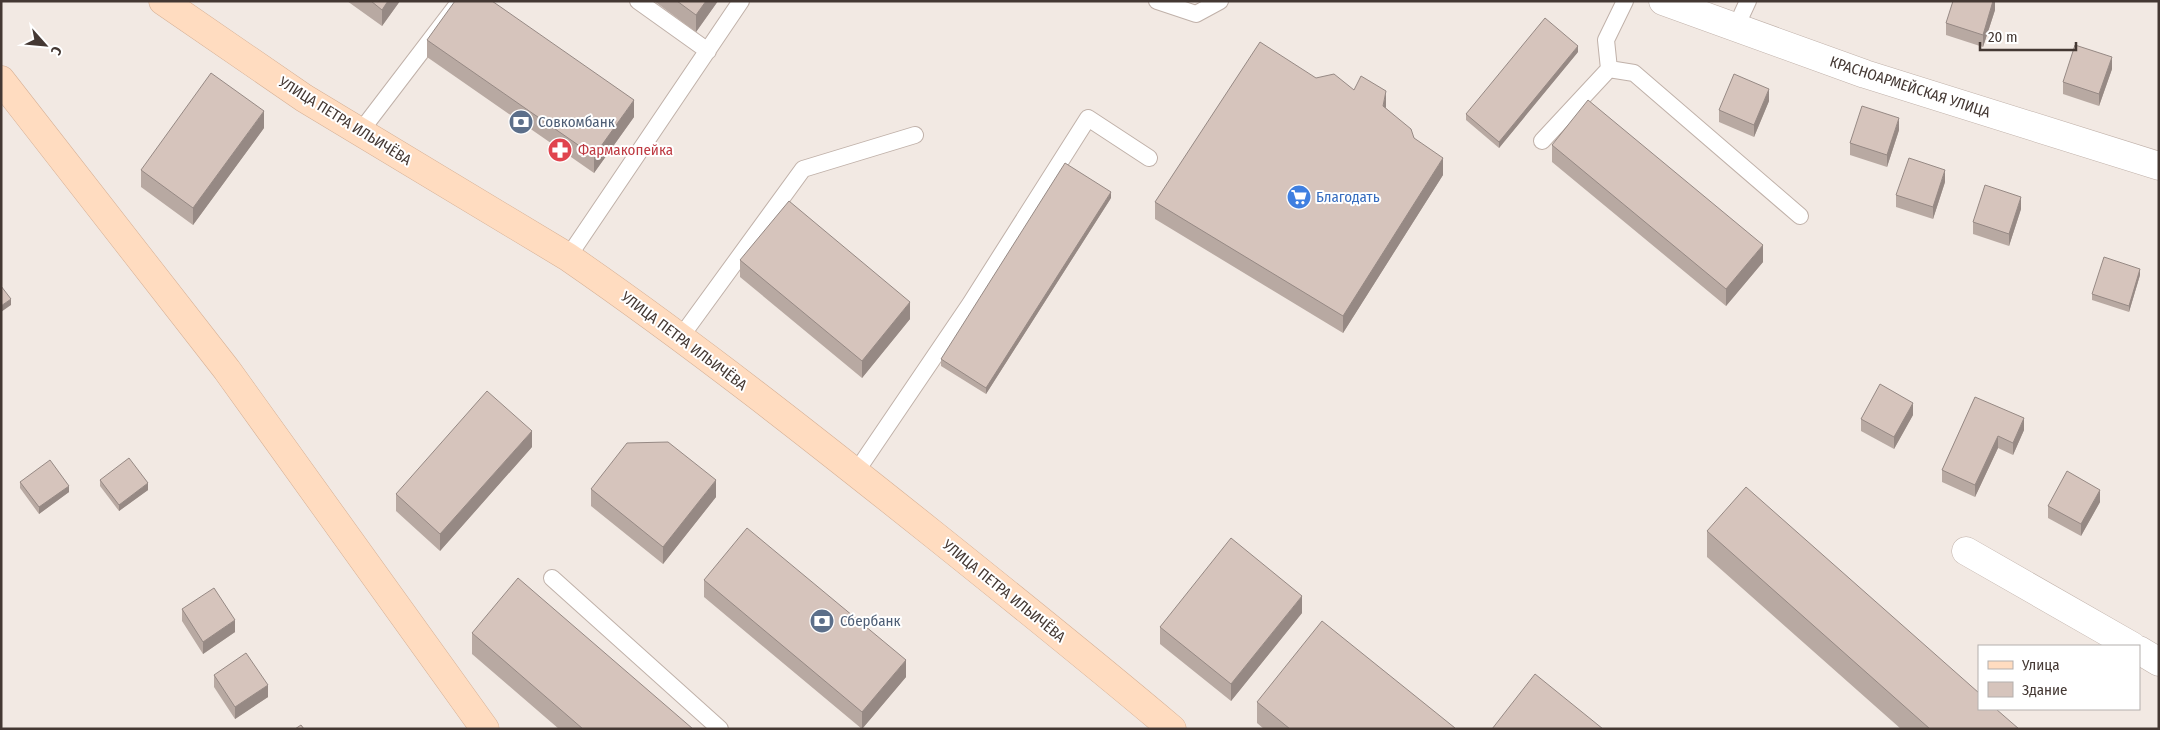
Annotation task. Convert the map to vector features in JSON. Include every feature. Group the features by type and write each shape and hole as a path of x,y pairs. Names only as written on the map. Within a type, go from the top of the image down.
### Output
{"main road":[{"name":"УЛИЦА ПЕТРА ИЛЬИЧЁВА","path":"163,1 304,98 568,257 807,433 1107,674 1172,729"},
{"path":"1,80 227,370 485,729"}],"street":[{"name":"КРАСНОАРМЕЙСКАЯ УЛИЦА","path":"1663,1 1866,74 2159,166"},
{"path":"1966,551 2130,645"},
{"path":"2140,651 2159,662"}],"lane":[{"path":"360,132 460,1"},
{"path":"638,1 708,51"},
{"path":"568,257 742,1"},
{"path":"1157,1 1196,14 1220,1"},
{"path":"1610,69 1606,40 1625,1"},
{"path":"1736,27 1748,1"},
{"path":"1542,141 1610,69"},
{"path":"1610,69 1634,73 1800,216"},
{"path":"856,472 970,304 1088,118 1149,158"},
{"path":"680,338 803,169 915,135"},
{"path":"552,578 720,729"}],"building":[{"path":"371,1 388,1 382,10"},
{"path":"455,1 492,1 634,100 594,156 427,40"},
{"path":"677,1 706,1 696,15"},
{"path":"1953,1 1993,1 1983,35 1946,23"},
{"path":"1545,18 1578,46 1499,142 1466,114"},
{"name":"Благодать","path":"1260,42 1316,78 1334,74 1354,90 1361,76 1386,91 1383,106 1411,129 1414,138 1443,158 1343,316 1155,202"},
{"path":"2075,45 2112,57 2099,94 2063,82"},
{"path":"211,73 264,111 193,208 141,170"},
{"path":"1734,74 1769,89 1754,125 1719,110"},
{"path":"1588,100 1763,245 1726,289 1552,145"},
{"path":"1862,106 1899,118 1887,155 1850,143"},
{"path":"1909,158 1945,170 1933,207 1896,195"},
{"path":"1065,163 1111,192 986,388 941,359"},
{"path":"1985,185 2021,197 2009,234 1973,222"},
{"path":"789,201 910,302 862,361 740,260"},
{"path":"2104,257 2140,269 2129,306 2092,294"},
{"path":"1,286 11,299 1,306"},
{"path":"1880,384 1913,403 1894,437 1861,419"},
{"path":"487,391 532,431 440,534 396,494"},
{"path":"1975,397 2024,418 2013,443 1998,436 1975,485 1942,470"},
{"path":"668,442 716,480 663,547 591,489 627,443"},
{"path":"129,458 148,483 119,505 100,480"},
{"path":"50,460 69,486 39,507 20,482"},
{"path":"2067,471 2100,490 2081,524 2048,506"},
{"path":"1746,487 1978,692 1978,710 1997,710 2019,729 1930,729 1707,531"},
{"path":"747,528 906,660 862,712 704,580"},
{"path":"1231,538 1302,596 1231,684 1160,627"},
{"path":"518,578 693,729 583,729 472,633"},
{"path":"214,588 235,620 203,642 182,609"},
{"path":"1322,621 1455,729 1290,729 1257,702"},
{"path":"246,653 268,685 235,707 214,675"},
{"path":"1535,674 1603,729 1492,729"},
{"path":"301,725 304,729 295,729"}],"place":[{"name":"Совкомбанк","path":"521,122"},
{"name":"Фармакопейка","path":"560,150"},
{"name":"Благодать","path":"1299,197"},
{"name":"Сбербанк","path":"822,621"}]}
